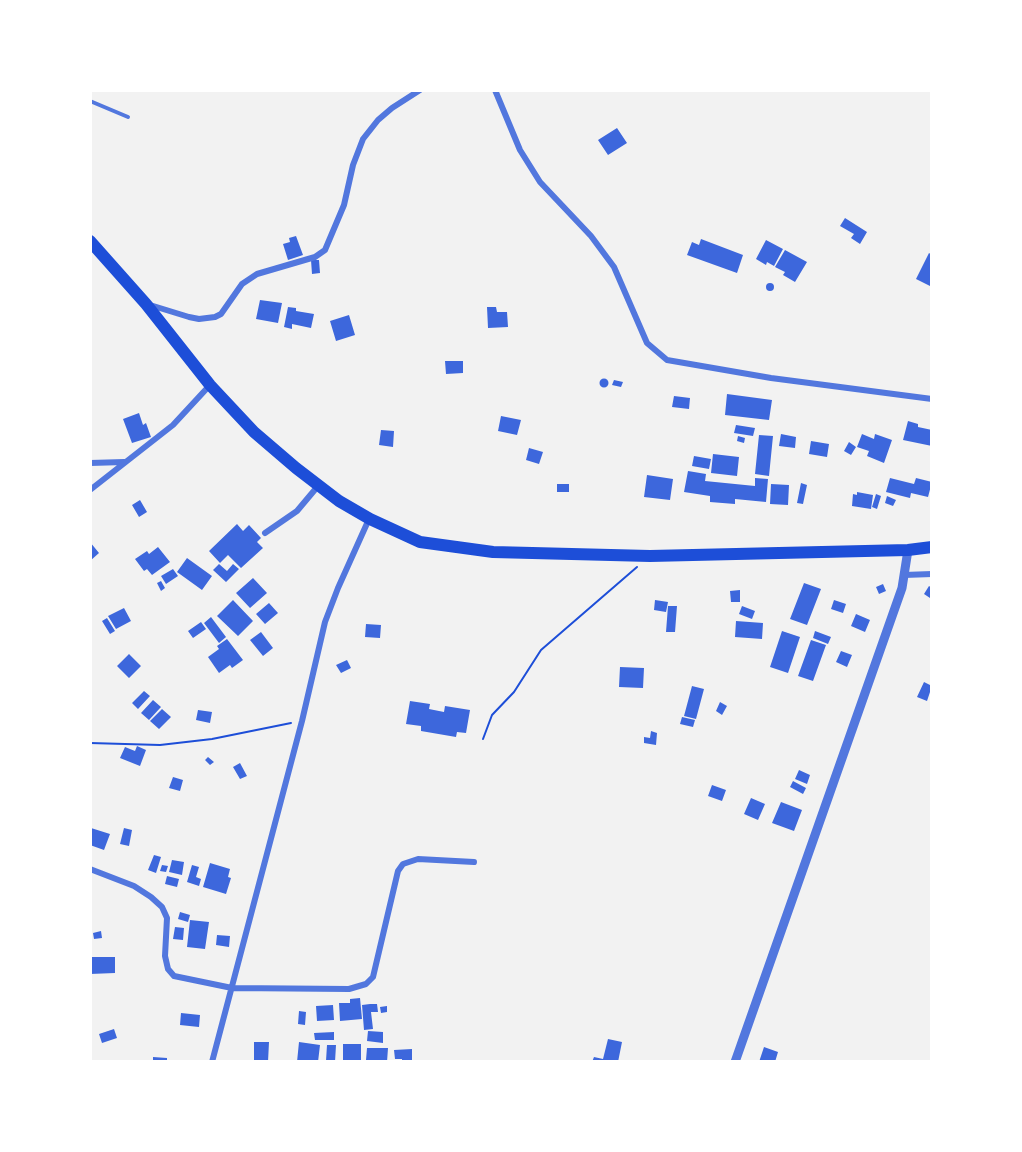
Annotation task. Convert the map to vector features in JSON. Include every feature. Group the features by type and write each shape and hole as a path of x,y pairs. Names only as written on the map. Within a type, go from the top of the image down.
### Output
{"highway":[{"path":"90,241 146,304 210,385 254,432 339,501 370,519 420,542 493,552 650,556 908,550 932,547"}],"street":[{"path":"146,304 199,319 215,317 221,314 242,284 257,274 315,257 325,250 344,206 353,165 363,139 378,120 420,90"},
{"path":"495,90 503,113 525,158 540,182 591,236 614,267 647,343 667,360 771,378 932,399"},
{"path":"90,490 173,425 210,385"},
{"path":"90,462 125,462"},
{"path":"266,533 297,512 318,486"},
{"path":"212,1062 302,721 325,622 370,519"},
{"path":"735,1062 902,588 908,550"},
{"path":"904,575 932,574"},
{"path":"90,869 134,886 162,907 167,918 165,956 168,969 174,976 232,988 349,989 366,984 373,978 398,871 404,864 418,859 474,862"}],"lane":[{"path":"90,101 128,117"}],"path":[{"path":"483,739 492,715 514,692 541,650 650,556"},
{"path":"90,743 160,745 212,739 302,721"}],"building":[{"path":"617,128 627,143 608,155 598,140"},
{"path":"845,218 867,232 860,244 851,238 854,234 840,226"},
{"path":"296,236 303,255 288,260 283,244 290,242 289,238"},
{"path":"701,239 743,255 737,273 687,255 692,242 699,245"},
{"path":"766,240 783,249 774,266 767,262 766,265 756,259"},
{"path":"785,250 807,262 795,282 783,275 785,272 775,267"},
{"path":"929,253 932,255 932,287 916,279"},
{"path":"311,260 319,260 320,273 312,274"},
{"path":"770,283 774,287 770,291 766,287"},
{"path":"260,300 282,303 278,323 256,319"},
{"path":"288,307 314,314 311,328 292,324 292,329 284,327"},
{"path":"487,307 496,307 497,312 507,312 508,327 488,328"},
{"path":"349,315 355,335 336,341 330,321"},
{"path":"445,361 463,361 463,373 446,374"},
{"path":"604,378 609,383 604,388 599,383"},
{"path":"614,380 623,382 621,387 612,385"},
{"path":"727,394 772,400 769,420 725,415"},
{"path":"674,396 690,398 689,409 672,407"},
{"path":"139,413 151,437 132,443 123,419"},
{"path":"501,416 521,420 517,435 498,431"},
{"path":"908,421 918,424 918,427 932,430 932,446 903,440"},
{"path":"736,425 755,428 753,436 734,433"},
{"path":"381,430 394,431 393,447 379,445"},
{"path":"781,434 796,437 795,448 779,446"},
{"path":"862,434 874,439 875,434 892,440 884,463 867,456 869,451 857,447"},
{"path":"759,435 773,436 769,476 755,474"},
{"path":"738,436 745,438 744,443 737,441"},
{"path":"811,441 829,444 827,457 809,454"},
{"path":"849,442 856,447 851,455 844,451"},
{"path":"529,448 543,452 539,464 526,460"},
{"path":"713,454 739,457 737,476 711,473"},
{"path":"694,456 711,459 709,469 692,466"},
{"path":"688,471 706,474 705,481 755,486 755,478 768,479 766,502 735,499 735,504 710,502 710,496 684,492"},
{"path":"647,475 673,479 670,500 644,497"},
{"path":"890,478 914,484 916,478 932,482 928,497 911,493 910,498 886,492"},
{"path":"801,483 807,485 803,504 797,503"},
{"path":"557,484 569,484 569,492 557,492"},
{"path":"771,484 789,485 788,505 770,504"},
{"path":"857,492 873,495 871,509 852,506 853,494 857,495"},
{"path":"876,494 881,496 877,509 872,507"},
{"path":"887,496 896,500 893,506 885,503"},
{"path":"140,500 147,512 139,517 132,505"},
{"path":"237,524 243,531 249,525 261,538 257,542 263,548 241,568 228,555 220,563 209,551"},
{"path":"90,542 99,553 90,561"},
{"path":"158,547 170,562 152,575 147,569 144,571 135,559 147,551 149,554"},
{"path":"187,558 212,576 202,590 177,572"},
{"path":"219,564 227,571 233,564 239,569 226,582 213,570"},
{"path":"173,569 178,576 166,584 161,576"},
{"path":"253,578 267,593 250,608 236,593"},
{"path":"161,581 165,588 161,591 157,583"},
{"path":"804,583 821,589 807,625 790,619"},
{"path":"883,584 886,591 879,594 876,587"},
{"path":"929,586 932,588 930,598 924,594"},
{"path":"740,590 740,602 731,602 730,591"},
{"path":"233,600 253,621 238,636 217,616"},
{"path":"655,600 668,602 666,612 654,610"},
{"path":"834,600 846,604 843,613 831,609"},
{"path":"269,603 278,613 265,624 256,614"},
{"path":"668,606 677,606 675,632 666,632"},
{"path":"742,606 755,611 752,619 739,614"},
{"path":"124,608 131,621 116,629 108,616"},
{"path":"856,614 870,620 865,632 851,626"},
{"path":"211,617 226,637 219,643 204,623"},
{"path":"107,618 115,631 110,634 102,621"},
{"path":"736,621 763,623 762,639 735,637"},
{"path":"201,622 206,629 193,638 188,631"},
{"path":"366,624 381,625 380,638 365,637"},
{"path":"782,631 800,637 788,673 770,667"},
{"path":"815,631 831,637 828,644 813,638"},
{"path":"261,632 273,648 263,656 250,640"},
{"path":"227,639 243,660 219,673 208,657"},
{"path":"811,640 826,645 813,681 798,676"},
{"path":"841,651 852,655 847,667 836,662"},
{"path":"129,654 141,666 129,678 117,666"},
{"path":"347,660 351,668 341,673 336,665"},
{"path":"620,667 644,668 643,688 619,687"},
{"path":"924,682 932,686 927,701 917,697"},
{"path":"692,686 704,689 696,719 684,716"},
{"path":"144,691 150,696 138,709 132,703"},
{"path":"153,700 161,707 149,720 141,713"},
{"path":"410,701 430,704 429,709 444,712 445,706 470,710 466,733 457,732 456,737 421,731 421,726 406,724"},
{"path":"720,702 727,706 722,715 716,711"},
{"path":"162,709 171,717 159,729 150,721"},
{"path":"198,710 212,712 210,723 196,720"},
{"path":"682,717 695,720 693,727 680,724"},
{"path":"651,731 657,733 656,745 644,743 644,737 650,738"},
{"path":"137,746 146,750 140,766 120,758 125,747 135,751"},
{"path":"208,757 214,762 210,765 205,760"},
{"path":"240,763 247,776 240,779 233,767"},
{"path":"799,770 810,775 807,784 795,779"},
{"path":"173,777 183,780 180,791 169,788"},
{"path":"793,781 806,788 803,794 790,787"},
{"path":"712,785 726,790 722,801 708,796"},
{"path":"751,798 765,804 758,820 744,814"},
{"path":"781,802 802,810 794,831 772,823"},
{"path":"91,828 110,834 104,850 90,845"},
{"path":"124,828 132,830 129,846 120,844"},
{"path":"154,855 161,857 156,873 148,870"},
{"path":"172,860 184,862 182,875 169,872"},
{"path":"210,863 230,869 228,877 231,878 226,894 203,887"},
{"path":"162,865 168,866 166,872 160,871"},
{"path":"192,865 199,867 196,877 201,879 199,886 187,882"},
{"path":"167,876 179,879 177,887 165,884"},
{"path":"180,912 190,915 188,922 178,919"},
{"path":"190,920 209,922 205,949 187,947"},
{"path":"175,927 184,928 183,940 173,939"},
{"path":"101,931 102,938 94,939 93,933"},
{"path":"217,935 230,936 229,947 216,945"},
{"path":"90,957 115,957 115,973 90,974"},
{"path":"360,998 362,1019 340,1021 339,1003 350,1003 350,999"},
{"path":"377,1004 378,1012 371,1012 373,1029 364,1030 362,1005"},
{"path":"333,1005 334,1020 317,1021 316,1006"},
{"path":"387,1006 387,1012 381,1013 380,1007"},
{"path":"299,1011 306,1012 305,1025 298,1024"},
{"path":"181,1013 200,1015 199,1027 180,1025"},
{"path":"114,1029 117,1038 102,1043 99,1034"},
{"path":"368,1031 383,1032 383,1043 367,1041"},
{"path":"334,1032 334,1040 315,1040 314,1033"},
{"path":"608,1039 622,1042 618,1062 592,1062 594,1057 603,1059"},
{"path":"254,1042 269,1042 268,1062 254,1061"},
{"path":"299,1042 320,1045 318,1062 297,1062"},
{"path":"343,1044 361,1044 361,1062 343,1062"},
{"path":"327,1045 336,1045 335,1062 326,1061"},
{"path":"764,1047 778,1052 775,1062 759,1062"},
{"path":"367,1048 388,1048 387,1062 366,1060"},
{"path":"412,1049 412,1062 395,1059 394,1050"},
{"path":"153,1057 167,1058 167,1062 153,1062"}]}
